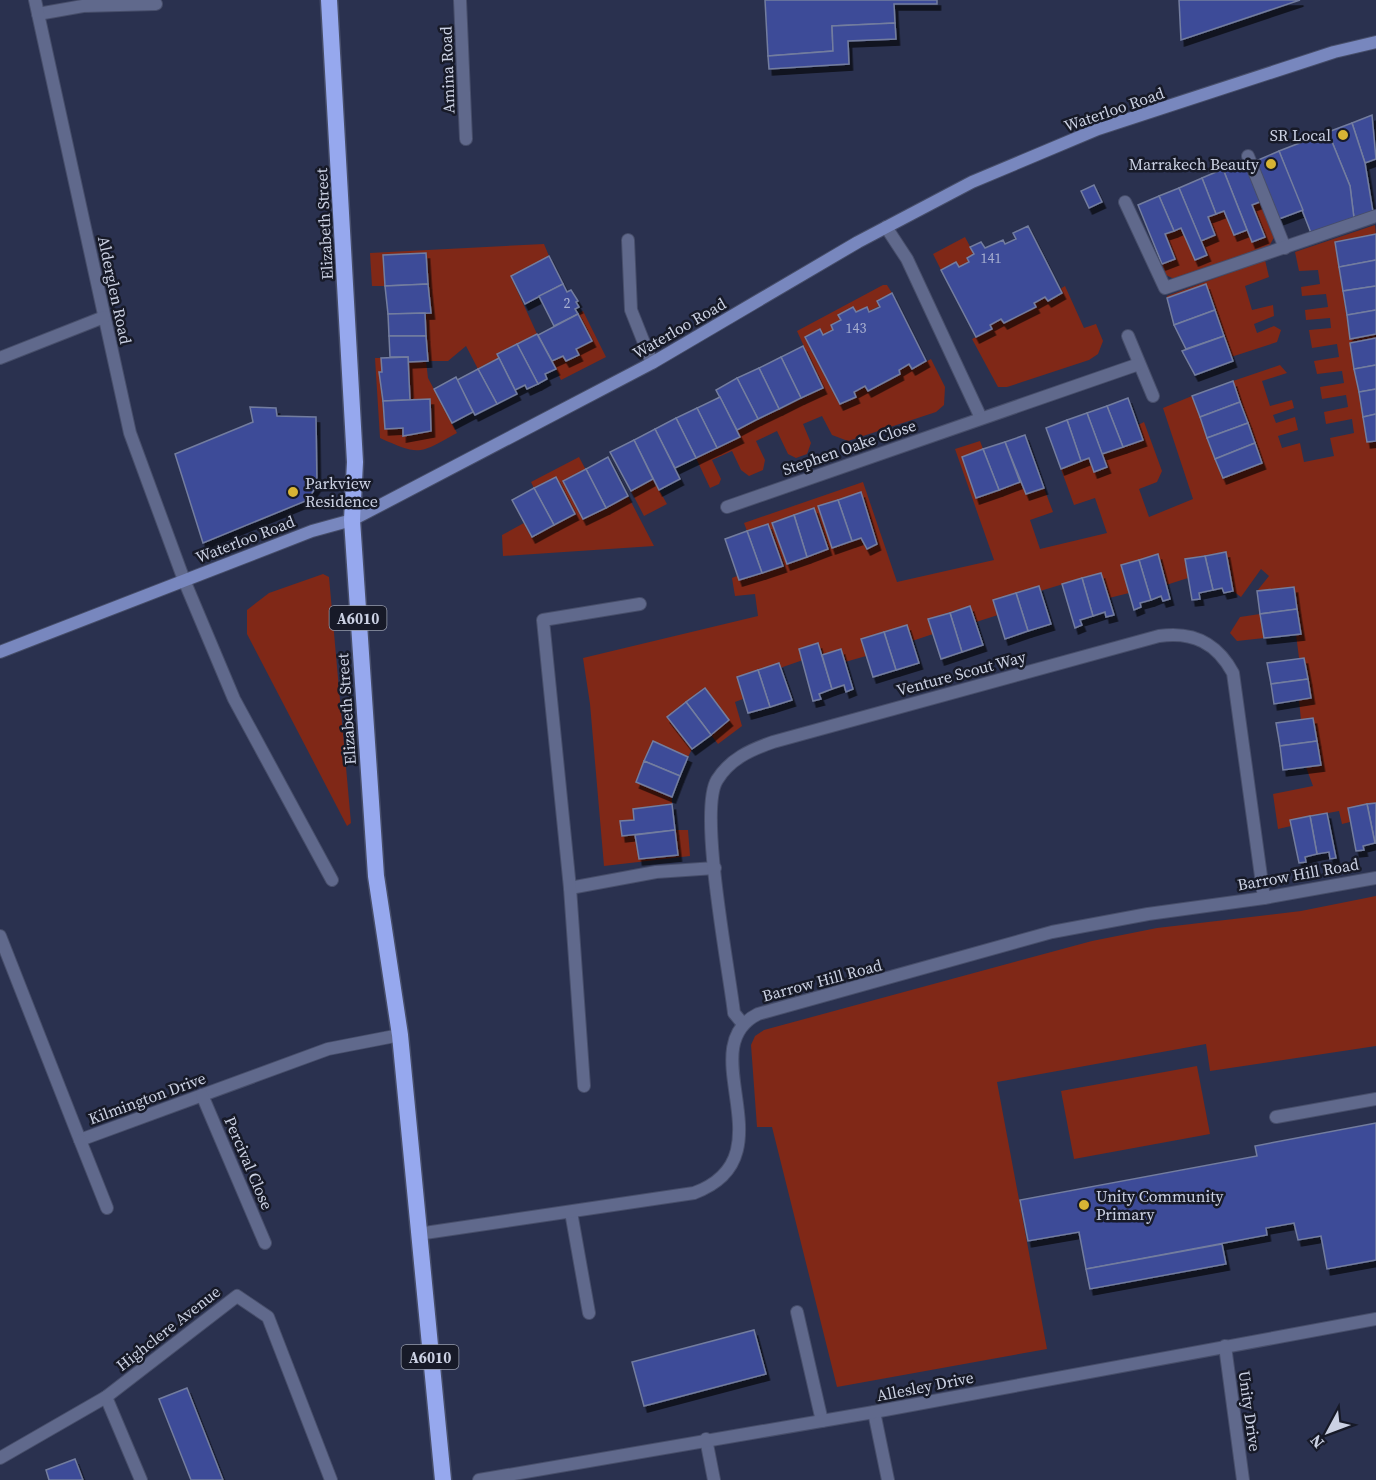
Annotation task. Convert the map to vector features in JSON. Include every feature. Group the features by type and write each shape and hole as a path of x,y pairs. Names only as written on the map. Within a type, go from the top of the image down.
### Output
{"highway":[{"name":"Elizabeth Street","path":"329,0 355,462 352,520 376,876 400,1035 418,1234"},
{"name":"A6010","path":"418,1234 443,1480"}],"main road":[{"name":"Waterloo Road","path":"0,652 312,531 352,520 652,363 886,227 972,182 1098,129 1334,52 1376,42"}],"street":[{"name":"Alderglen Road","path":"35,0 130,433 184,580 234,699 332,880"},
{"name":"Amina Road","path":"460,0 466,139"},
{"path":"38,14 83,6 156,4"},
{"path":"1248,156 1285,248"},
{"path":"1125,202 1165,288 1376,216"},
{"path":"886,227 907,259 981,418"},
{"path":"628,240 631,310 652,363"},
{"path":"0,357 104,317"},
{"path":"1128,336 1153,396"},
{"name":"Stephen Oake Close","path":"727,507 1139,364"},
{"path":"584,1086 570,888 543,620 640,604"},
{"name":"Venture Scout Way","path":"743,1024 734,1013 715,868 710,798 716,781 725,770 750,750 1159,636 1177,634 1195,637 1214,647 1233,673 1264,898"},
{"path":"570,888 656,872 715,868"},
{"name":"Barrow Hill Road","path":"743,1024 758,1014 1052,932 1148,914 1264,898 1376,878"},
{"name":"Kilmington Drive","path":"0,936 80,1140 328,1049 400,1035"},
{"path":"418,1234 694,1193 713,1186 728,1172 738,1152 741,1132 732,1056 735,1035 743,1024"},
{"name":"Percival Close","path":"202,1095 265,1243"},
{"path":"1276,1117 1376,1100"},
{"path":"80,1140 107,1208"},
{"path":"571,1212 589,1312"},
{"name":"Highclere Avenue","path":"0,1458 106,1398 237,1296 268,1317 331,1480"},
{"path":"797,1312 822,1421"},
{"name":"Allesley Drive","path":"479,1480 706,1439 874,1412 1376,1318"},
{"name":"Unity Drive","path":"1225,1346 1243,1480"},
{"path":"106,1398 141,1480"},
{"path":"874,1412 888,1480"},
{"path":"706,1439 714,1480"}],"shaded area":[{"path":"1262,201 1276,234 1268,248 1178,281 1166,275 1162,264 1175,259 1165,234 1181,228 1195,260 1201,241 1215,235 1208,217 1224,211 1234,235 1247,230 1252,242 1264,237 1252,205"},
{"path":"1375,225 1376,234 1335,243 1350,338 1376,334 1376,338 1350,343 1367,442 1376,441 1376,803 1348,808 1350,822 1342,824 1339,811 1290,820 1291,826 1278,829 1273,794 1313,786 1306,767 1321,765 1313,718 1301,720 1299,700 1311,698 1304,658 1299,658 1296,634 1301,633 1294,587 1257,591 1269,576 1261,569 1241,597 1233,591 1225,552 1185,559 1188,578 1166,585 1157,555 1121,565 1129,593 1109,598 1100,573 1040,591 1039,586 993,600 998,615 976,622 970,606 928,619 933,634 912,641 907,625 862,639 866,656 845,662 840,649 822,655 818,643 800,649 803,660 780,668 779,663 737,677 743,699 735,702 742,726 718,744 711,735 729,720 704,688 667,717 692,749 688,757 653,741 636,782 672,797 672,804 633,809 634,820 620,822 622,836 635,835 639,859 678,855 675,830 688,830 690,856 604,866 590,704 583,658 758,616 755,594 735,596 732,578 737,576 740,580 783,566 768,524 747,531 744,523 863,482 897,582 994,560 955,449 980,441 983,449 962,457 976,497 1021,481 1044,488 1053,512 1030,520 1040,549 1107,533 1095,498 1074,505 1061,469 1089,458 1094,472 1106,467 1102,454 1143,440 1138,425 1144,422 1162,471 1157,482 1139,489 1149,517 1193,499 1163,408 1192,396 1222,478 1262,463 1233,381 1280,365 1287,373 1262,381 1270,406 1292,400 1294,408 1273,415 1276,423 1295,417 1298,430 1278,436 1282,448 1300,443 1304,462 1334,456 1330,438 1354,433 1352,419 1326,424 1324,412 1348,407 1346,395 1322,399 1320,387 1344,383 1342,371 1317,374 1314,361 1339,357 1337,344 1312,348 1309,330 1331,328 1330,318 1306,320 1305,310 1328,307 1326,294 1302,296 1301,287 1320,284 1318,270 1299,271 1295,252","holes":["861,492 877,544 867,549 861,538 832,547 818,506","814,508 828,549 787,564"]},
{"path":"965,237 974,254 967,258 969,262 959,267 956,262 941,270 933,254"},
{"path":"544,244 549,256 511,277 537,334 498,354 499,358 478,369 466,346 448,361 428,361 425,313 431,312 426,253 383,255 385,286 372,286 370,253"},
{"path":"1265,260 1269,277 1245,286 1252,310 1273,305 1274,316 1254,324 1257,333 1274,326 1281,330 1277,342 1231,357 1206,285 1167,298 1167,296"},
{"path":"883,285 887,285 892,293 877,307 868,311 856,312 853,307 838,315 841,320 831,325 833,330 823,335 820,329 805,337 840,404 855,397 854,392 865,386 868,390 900,374 899,370 909,364 912,369 931,359 945,387 944,405 936,412 848,441 832,435 822,416 803,424 811,443 807,454 796,458 788,454 777,431 756,441 765,460 763,470 749,476 741,470 732,451 712,460 721,479 719,484 710,488 696,458 740,437 737,430 823,388 797,331"},
{"path":"1065,286 1084,328 1096,324 1103,341 1098,354 1089,360 1007,387 998,387 972,339 991,329 990,325 1001,319 1004,323 1035,307 1034,303 1045,297 1048,301 1062,294 1060,289"},
{"path":"583,311 606,357 561,380 552,361 563,356 566,361 578,355 576,349 592,341 578,314"},
{"path":"375,358 381,358 382,372 379,372 385,429 403,428 404,436 431,430 430,399 410,400 408,362 426,361 428,378 457,433 435,445 419,450 404,448 380,438"},
{"path":"579,457 606,508 628,496 654,546 503,556 502,535 524,523 532,537 575,514 556,477 534,488 531,482"},
{"path":"653,479 667,504 644,516 631,491"},
{"path":"323,574 329,577 351,823 347,826 247,634 247,610 269,593"},
{"path":"1260,614 1264,638 1237,641 1230,633 1240,617"},
{"path":"1376,896 1376,1046 1210,1071 1206,1044 997,1082 1047,1349 837,1387 772,1127 757,1127 751,1045 755,1036 764,1030 1092,941 1157,928 1301,911"},
{"path":"1197,1066 1210,1134 1074,1159 1061,1091"}],"building":[{"path":"765,0 937,0 937,4 894,4 895,23 832,26 833,51 768,56"},
{"path":"1179,0 1300,0 1181,40"},
{"path":"895,23 896,39 848,41 849,64 769,69 768,56 833,51 832,26"},
{"path":"1372,115 1376,159 1365,163 1352,123"},
{"path":"1352,123 1365,163 1373,212 1354,218 1350,186 1328,132"},
{"path":"1328,132 1350,186 1354,218 1311,233 1279,151"},
{"path":"1279,151 1303,210 1279,219 1256,161"},
{"path":"1245,160 1262,201 1252,205 1265,237 1252,242 1223,169"},
{"path":"1223,169 1247,230 1234,235 1224,211 1216,214 1202,178"},
{"path":"1202,178 1216,214 1208,217 1215,235 1201,241 1179,188"},
{"path":"1094,185 1102,202 1089,208 1081,191"},
{"path":"1179,188 1207,255 1195,260 1181,228 1174,231 1159,196"},
{"path":"1159,196 1174,231 1165,234 1175,259 1162,264 1138,205"},
{"path":"1028,226 1062,293 1048,301 1045,297 1034,303 1036,307 1004,323 1001,319 990,325 992,329 976,337 941,270 956,262 959,267 969,262 967,258 974,254 970,247 981,242 985,248 1003,240 1005,244 1016,239 1013,233"},
{"path":"1376,234 1376,260 1339,267 1335,242"},
{"path":"426,253 428,284 385,286 383,255"},
{"path":"549,256 563,284 525,304 511,276"},
{"path":"1376,260 1376,286 1343,291 1339,267"},
{"path":"428,284 431,313 388,314 385,286"},
{"path":"563,284 567,292 571,290 578,301 576,302 579,307 575,309 578,314 554,326 539,296"},
{"path":"1206,284 1215,310 1174,325 1167,298"},
{"path":"1376,286 1376,310 1347,315 1343,291"},
{"path":"892,293 926,361 912,369 909,364 899,370 900,374 868,391 865,386 854,392 856,397 840,404 805,337 820,329 823,335 833,330 831,325 841,320 838,315 853,307 856,312 867,307 869,312 880,307 877,301"},
{"path":"1215,310 1224,336 1186,349 1174,325"},
{"path":"1376,310 1376,334 1350,339 1347,315"},
{"path":"425,313 426,336 389,336 388,314"},
{"path":"578,314 592,341 576,349 579,355 566,361 563,356 552,361 538,335"},
{"path":"537,334 556,369 545,374 547,379 538,384 517,344"},
{"path":"389,336 426,336 428,361 408,362 408,357 390,357"},
{"path":"1224,336 1233,361 1195,375 1182,351"},
{"path":"1376,338 1376,365 1354,369 1350,343"},
{"path":"517,344 538,384 527,389 525,385 515,390 497,354"},
{"path":"803,346 823,388 801,398 781,357"},
{"path":"408,357 410,400 383,401 379,372 382,372 381,358"},
{"path":"781,357 801,398 779,409 759,368"},
{"path":"499,358 517,394 497,404 478,369"},
{"path":"1376,365 1376,389 1359,392 1354,369"},
{"path":"759,368 779,409 758,419 737,378"},
{"path":"478,369 497,404 475,415 457,380"},
{"path":"456,377 473,412 452,423 434,389"},
{"path":"737,378 758,419 737,430 716,390"},
{"path":"1233,381 1240,402 1200,417 1192,396"},
{"path":"1376,389 1376,414 1363,417 1359,392"},
{"path":"720,397 740,437 717,448 697,408"},
{"path":"1128,398 1143,440 1123,447 1107,406"},
{"path":"430,399 431,431 403,436 403,428 385,429 383,401"},
{"path":"1240,402 1248,423 1207,438 1200,417"},
{"path":"1107,406 1123,447 1102,454 1087,413"},
{"path":"250,407 276,408 277,416 316,417 317,485 308,500 203,543 175,454 253,422"},
{"path":"697,408 717,448 696,458 676,418"},
{"path":"1087,413 1107,467 1094,472 1089,458 1081,461 1067,420"},
{"path":"1376,414 1376,441 1367,442 1363,417"},
{"path":"676,418 696,458 675,468 655,429"},
{"path":"1067,420 1081,461 1061,469 1046,428"},
{"path":"1248,423 1255,443 1215,459 1207,438"},
{"path":"655,429 680,479 659,490 634,440"},
{"path":"1025,435 1044,488 1026,494 1005,442"},
{"path":"634,440 653,479 631,491 610,452"},
{"path":"1005,442 1020,482 999,490 983,449"},
{"path":"1255,443 1262,463 1223,478 1215,459"},
{"path":"983,449 999,490 976,498 962,457"},
{"path":"608,457 628,496 606,508 586,469"},
{"path":"586,469 606,508 583,519 563,481"},
{"path":"556,477 575,514 554,525 534,488"},
{"path":"534,488 554,525 532,537 512,500"},
{"path":"861,492 877,544 867,549 861,538 852,541 838,500"},
{"path":"838,500 852,541 832,548 818,506"},
{"path":"814,508 828,549 807,557 794,515"},
{"path":"794,515 807,557 787,564 772,523"},
{"path":"768,524 783,566 762,573 747,531"},
{"path":"747,531 762,573 739,580 725,539"},
{"path":"1226,552 1233,591 1224,593 1222,588 1213,590 1205,556"},
{"path":"1158,554 1170,599 1163,601 1161,596 1151,600 1139,560"},
{"path":"1205,556 1213,590 1199,593 1200,599 1192,600 1185,559"},
{"path":"1139,560 1151,600 1140,603 1141,607 1134,610 1121,565"},
{"path":"1101,573 1114,615 1106,617 1105,612 1093,616 1082,578"},
{"path":"1082,578 1093,616 1080,620 1082,625 1075,628 1062,584"},
{"path":"1039,586 1051,624 1028,631 1016,593"},
{"path":"1294,587 1297,609 1260,614 1257,591"},
{"path":"1016,593 1028,631 1005,639 993,600"},
{"path":"970,606 983,645 962,652 950,613"},
{"path":"1297,609 1301,634 1264,638 1260,614"},
{"path":"950,613 962,652 941,659 928,619"},
{"path":"907,625 919,663 896,670 884,632"},
{"path":"884,632 896,670 873,677 861,639"},
{"path":"818,643 832,689 819,694 821,699 813,701 799,649"},
{"path":"841,649 853,689 846,692 844,685 832,689 822,655"},
{"path":"1304,658 1308,679 1271,684 1267,663"},
{"path":"779,663 792,700 770,707 758,670"},
{"path":"758,670 770,707 748,713 737,677"},
{"path":"1308,679 1311,698 1274,704 1271,684"},
{"path":"705,688 729,720 711,735 686,702"},
{"path":"686,702 711,735 692,749 667,717"},
{"path":"1313,718 1317,741 1280,746 1276,723"},
{"path":"653,741 688,757 680,776 644,761"},
{"path":"1317,741 1321,765 1283,770 1280,746"},
{"path":"644,761 680,776 672,797 636,782"},
{"path":"1376,803 1376,843 1375,843 1367,804"},
{"path":"672,804 675,830 622,836 620,821 634,820 633,809"},
{"path":"1367,804 1375,843 1363,846 1364,850 1356,851 1348,808"},
{"path":"1327,813 1336,858 1330,859 1329,852 1317,854 1310,816"},
{"path":"1310,816 1317,854 1305,857 1306,862 1299,863 1290,820"},
{"path":"675,830 678,855 639,859 635,835"},
{"path":"1376,1123 1376,1260 1327,1269 1321,1236 1298,1240 1294,1223 1266,1228 1267,1235 1086,1269 1079,1232 1028,1241 1020,1200 1257,1156 1255,1146"},
{"path":"1222,1244 1226,1264 1090,1289 1086,1269"},
{"path":"754,1330 766,1374 644,1406 632,1362"},
{"path":"187,1388 223,1480 191,1480 159,1399"},
{"path":"75,1459 83,1480 49,1480 46,1470"}],"place":[{"name":"SR Local","path":"1343,135"},
{"name":"Marrakech Beauty","path":"1271,164"},
{"name":"Parkview Residence","path":"293,492"},
{"name":"Unity Community Primary","path":"1084,1205"}]}
